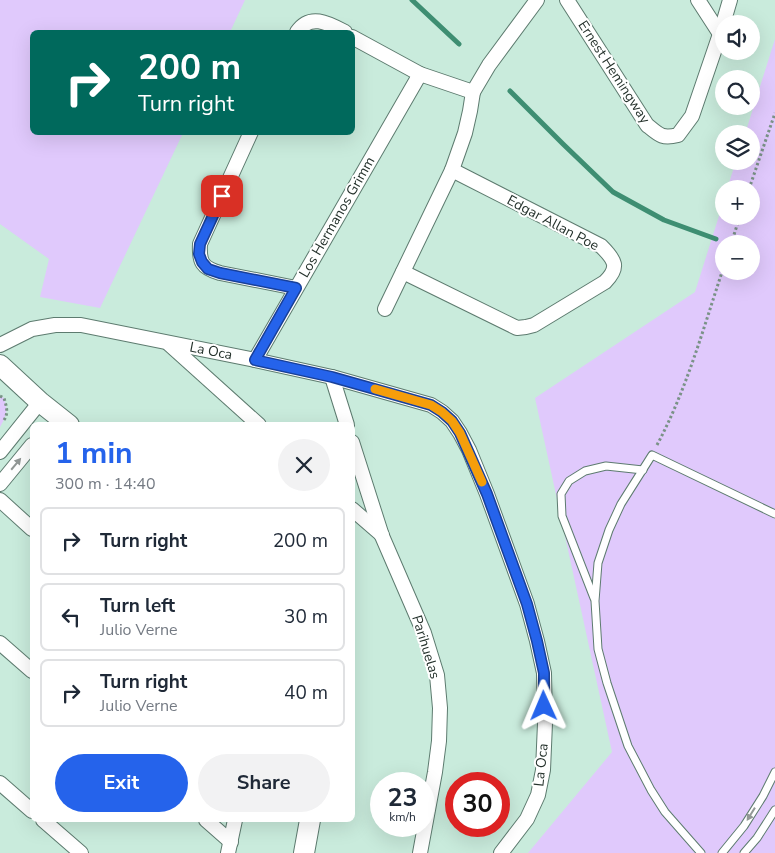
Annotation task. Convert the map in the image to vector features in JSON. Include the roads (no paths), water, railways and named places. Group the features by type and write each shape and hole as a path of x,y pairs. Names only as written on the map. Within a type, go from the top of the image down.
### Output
{"street":[{"path":"385,309 452,170 466,133 473,92 489,65 537,0"},
{"name":"Ernest Hemingway","path":"568,0 647,125 659,135 667,138 678,135 692,116 715,49"},
{"path":"698,0 715,26"},
{"path":"726,15 730,0"},
{"path":"299,30 309,22 321,22 340,30"},
{"path":"355,39 420,74 473,92"},
{"name":"Los Hermanos Grimm","path":"255,360 420,74"},
{"path":"250,135 200,244 199,254 202,262 208,269 296,288"},
{"name":"Edgar Allan Poe","path":"403,272 517,328 526,328 534,324 605,282 612,274 615,266 611,256 601,246 452,170"},
{"name":"La Oca","path":"0,366 6,342 32,329 55,325 81,325 332,377 431,405 452,421 464,441 487,494 524,595 544,673 545,723 543,770 538,795 528,819 501,853"},
{"path":"169,343 257,422"},
{"path":"0,366 40,402 58,422"},
{"path":"332,377 346,422"},
{"path":"0,452 40,402"},
{"path":"0,484 30,446"},
{"name":"Parihuelas","path":"355,451 382,536 424,632 437,675 440,708 439,741 420,853"},
{"path":"0,500 30,527"},
{"name":"Parihuelas","path":"355,512 382,536"},
{"path":"0,643 30,669"},
{"path":"0,783 30,809"},
{"path":"45,822 81,853"},
{"path":"208,822 230,847"},
{"path":"230,847 235,822"},
{"path":"304,853 310,822"}],"lane":[{"path":"701,853 665,812 628,746 598,649 595,600 598,563 609,530 621,504 652,455 775,514"},
{"path":"595,600 562,516 561,494 569,481 585,471 606,466 643,470"},
{"path":"722,853 744,826 775,772"},
{"path":"744,853 775,810"}],"waterway":[{"path":"412,0 459,44"},
{"path":"510,91 613,192 664,220 715,239"}]}
